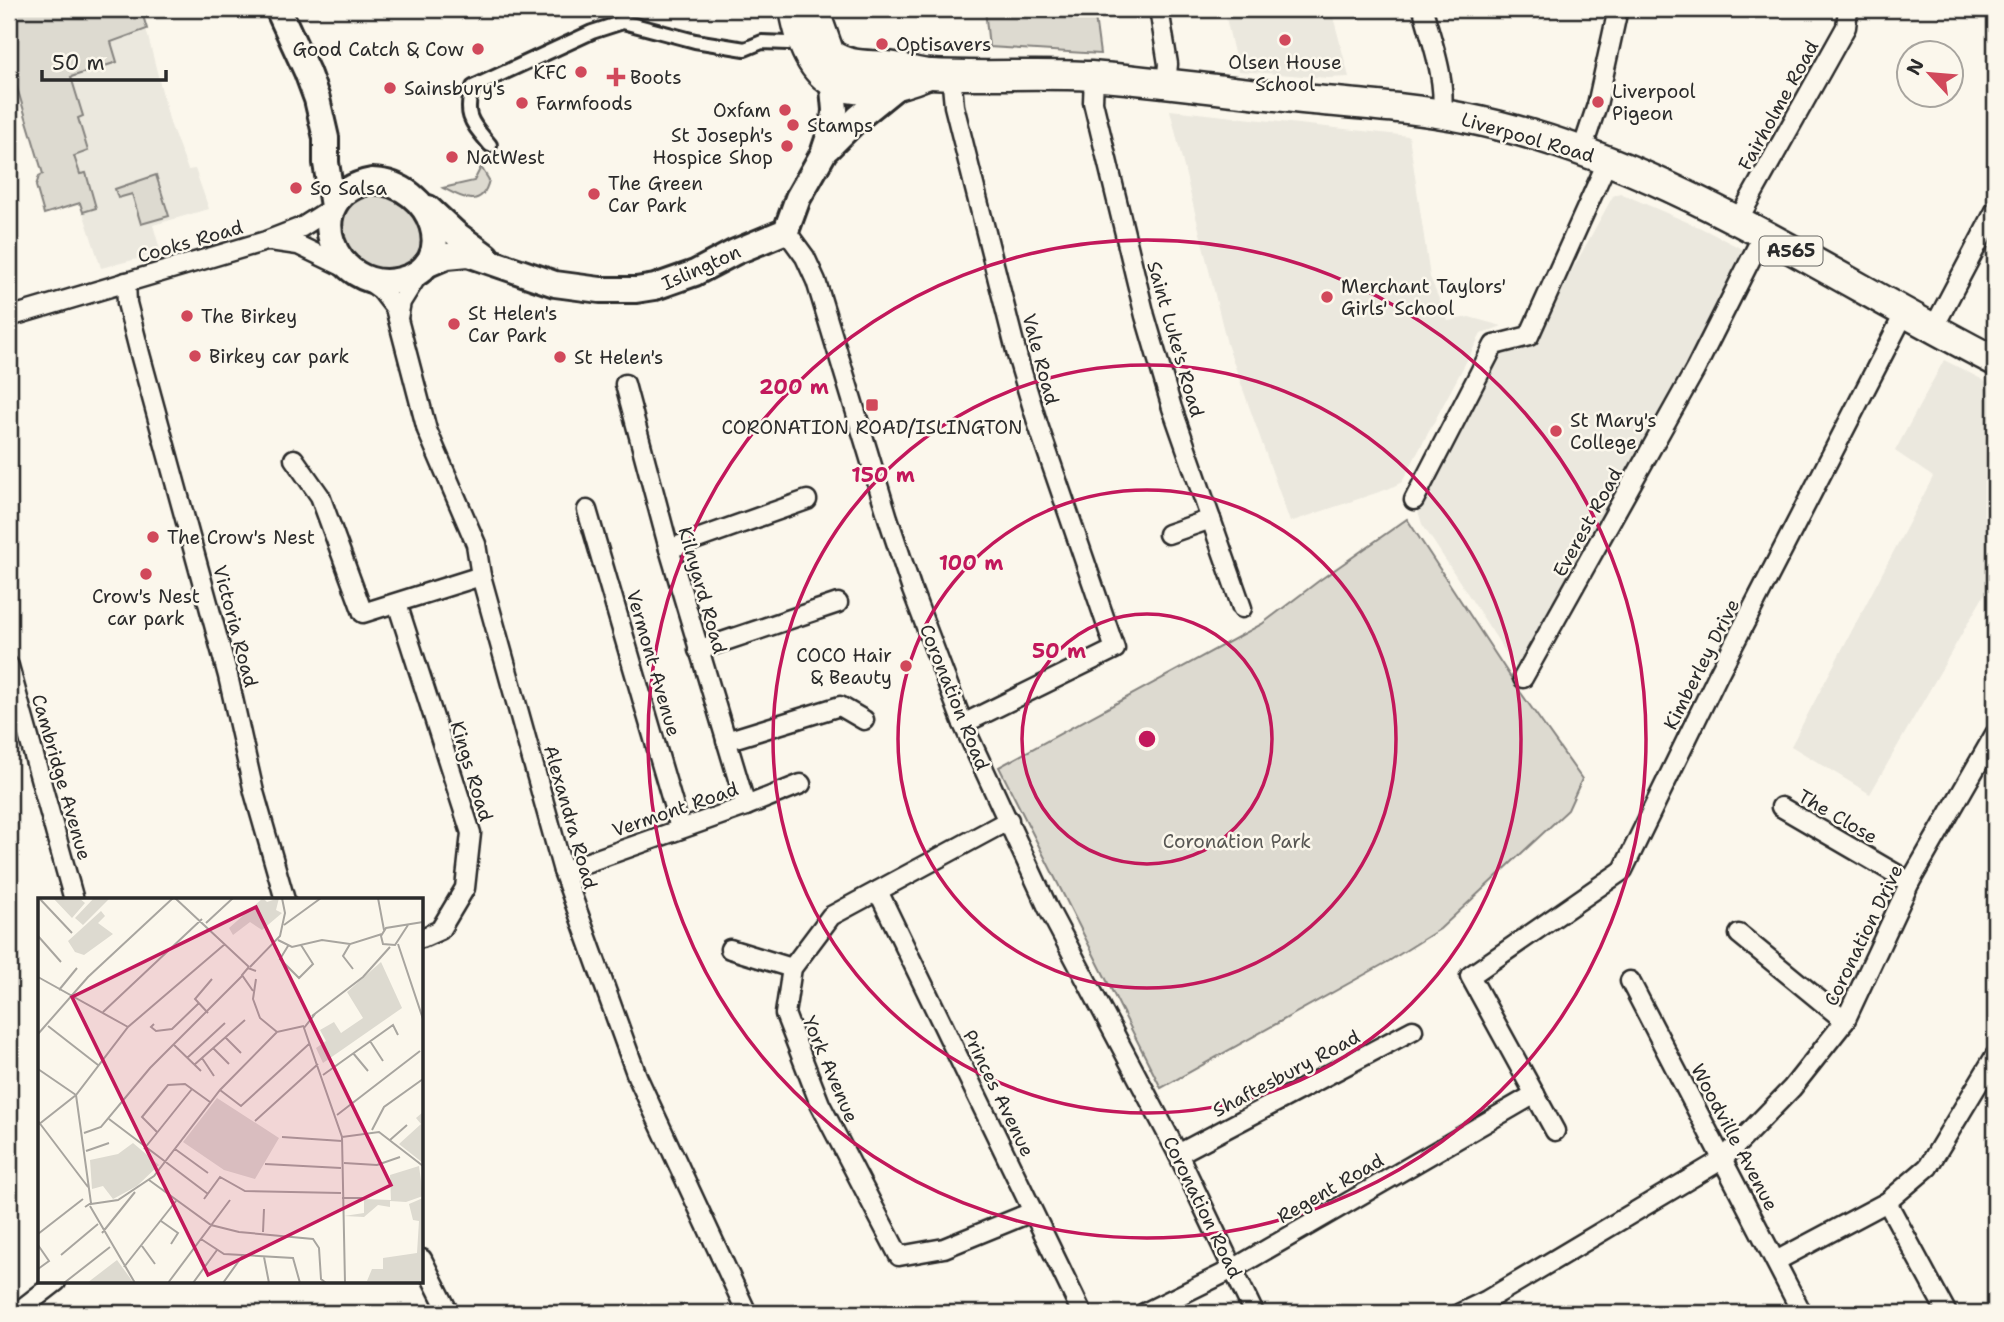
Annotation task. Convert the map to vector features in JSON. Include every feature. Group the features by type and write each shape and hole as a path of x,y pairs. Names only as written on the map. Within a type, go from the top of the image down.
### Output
{"highway":[{"path":"794,9 802,40 816,68 832,84"},
{"path":"814,9 830,54"},
{"name":"Liverpool Road","path":"830,54 844,63 859,66 892,66 940,74 1094,76 1442,114 1516,129 1595,155 1665,183 1995,361"},
{"name":"Liverpool Road","path":"832,84 845,89 895,87 940,74"}],"main road":[{"path":"278,9 307,72 317,99 326,138 326,163 333,207 330,224 332,246 344,264 372,280 392,282 411,277 425,266 433,247 434,229 428,212 418,200 397,185 372,181 348,168 326,138"},
{"path":"786,231 798,198 823,154 834,121 830,54"},
{"path":"823,154 859,117 895,87"},
{"path":"333,207 344,191 372,181"},
{"name":"Islington","path":"418,200 492,261"},
{"name":"Islington","path":"425,266 447,256 461,254 492,261 555,284 600,290 636,290 656,288 695,273 735,252 786,231"}],"street":[{"path":"1159,9 1168,64 1166,84"},
{"path":"1423,9 1441,76 1444,99 1442,114"},
{"path":"1415,500 1494,345 1529,336 1595,155 1597,105 1618,9"},
{"name":"Fairholme Road","path":"1738,220 1846,27 1849,9"},
{"path":"489,145 469,119 467,103 473,87 623,15 695,41 745,48 762,42 788,43 802,40"},
{"name":"Vale Road","path":"940,74 954,106 1018,359 1038,425 1115,649 963,724"},
{"name":"Saint Luke's Road","path":"1094,76 1093,102 1145,316 1172,408 1242,608"},
{"name":"Cooks Road","path":"9,317 266,241 302,227 333,207"},
{"path":"1933,329 1995,211"},
{"name":"Coronation Road","path":"786,231 805,257 816,281 912,590 963,724 1048,908 1178,1154 1254,1313"},
{"name":"Everest Road","path":"1523,678 1695,370 1763,235"},
{"name":"Cooks Road","path":"266,241 298,245 358,274"},
{"path":"398,318 401,302 425,266"},
{"name":"Alexandra Road","path":"358,274 387,295 398,318 428,430 476,544 481,576 563,871 637,1076 747,1313"},
{"name":"Victoria Road","path":"126,282 127,303 133,329 228,676 254,792 284,898"},
{"name":"Kimberley Drive","path":"1535,1094 1470,976 1623,870 1718,675 1904,314"},
{"name":"Kilnyard Road","path":"625,384 669,549 746,806"},
{"path":"294,459 320,496 363,613 481,576"},
{"path":"669,549 807,500"},
{"name":"Vermont Avenue","path":"587,510 680,828"},
{"path":"1168,534 1211,519"},
{"name":"Kings Road","path":"397,603 471,834 465,888 440,930 424,937"},
{"path":"698,650 838,603"},
{"name":"Cambridge Avenue","path":"9,666 73,898"},
{"path":"726,741 840,706 864,720"},
{"name":"Coronation Drive","path":"1460,1313 1490,1306 1723,1160 1792,1088 1845,1021 1910,882 1995,734"},
{"name":"Vermont Road","path":"563,871 801,784"},
{"name":"The Close","path":"1781,807 1910,882"},
{"name":"York Avenue","path":"1009,820 831,916 792,968 785,1014 820,1104 899,1256 944,1248 1032,1212"},
{"name":"Princes Avenue","path":"878,891 1082,1313"},
{"path":"1739,934 1845,1021"},
{"path":"730,949 792,968"},
{"name":"Woodville Avenue","path":"1630,981 1802,1313"},
{"name":"Shaftesbury Road","path":"1178,1154 1413,1030"},
{"path":"1776,1261 1887,1202 1928,1167 1995,1060"},
{"path":"1535,1094 1555,1131"},
{"name":"Regent Road","path":"1144,1313 1233,1269 1535,1094"},
{"path":"1887,1202 1947,1313"},
{"path":"424,1263 449,1313"},
{"path":"16,1313 53,1284"}],"shaded area":[{"path":"9,9 141,9 170,123 188,170 195,169 209,209 153,225 161,253 101,268 80,203 44,214 36,186 39,176 43,174 9,61"},
{"name":"Olsen House School","path":"1224,9 1331,9 1349,77 1328,78 1238,71"},
{"name":"Merchant Taylors' Girls' School","path":"1170,110 1409,136 1430,277 1448,321 1469,317 1502,326 1481,334 1402,482 1290,522 1227,344"},
{"name":"St Mary's College","path":"1620,193 1746,251 1697,354 1518,671 1422,524 1417,508 1501,351 1519,352 1533,341 1613,196"},
{"path":"1944,360 1995,386 1995,576 1870,794 1791,746 1933,477 1895,451"}],"green space":[{"path":"9,9 141,9 147,29 111,42 117,62 71,77 83,116 78,118 88,151 74,156 80,174 86,173 96,208 83,212 80,203 44,214 36,186 39,176 43,174 9,61"},
{"path":"985,9 1094,9 1100,54 989,47"},
{"path":"481,167 489,180 482,195 471,199 464,198 443,188 474,181"},
{"path":"156,175 169,216 141,224 132,194 118,198 115,189"},
{"path":"366,193 386,193 420,216 424,248 408,266 378,269 363,263 352,253 344,240 341,226 343,213 350,201"},
{"name":"Coronation Park","path":"1407,519 1521,693 1582,779 1568,810 1440,929 1389,961 1161,1088 999,767 1262,624"}],"place":[{"name":"Olsen House School","path":"1285,40"},
{"name":"Optisavers","path":"882,44"},
{"name":"Good Catch & Cow","path":"478,49"},
{"name":"KFC","path":"581,72"},
{"name":"Boots","path":"616,77"},
{"name":"Sainsbury's","path":"390,88"},
{"name":"Liverpool Pigeon","path":"1598,102"},
{"name":"Farmfoods","path":"522,103"},
{"name":"Oxfam","path":"785,110"},
{"name":"Stamps","path":"793,125"},
{"name":"St Joseph's Hospice Shop","path":"787,146"},
{"name":"NatWest","path":"452,157"},
{"name":"So Salsa","path":"296,188"},
{"name":"The Green Car Park","path":"594,194"},
{"name":"Merchant Taylors' Girls' School","path":"1327,297"},
{"name":"The Birkey","path":"187,316"},
{"name":"St Helen's Car Park","path":"454,324"},
{"name":"Birkey car park","path":"195,356"},
{"name":"St Helen's","path":"560,357"},
{"name":"CORONATION ROAD/ISLINGTON","path":"872,405"},
{"name":"St Mary's College","path":"1556,431"},
{"name":"The Crow's Nest","path":"153,537"},
{"name":"Crow's Nest car park","path":"146,574"},
{"name":"COCO Hair & Beauty","path":"906,666"}]}
